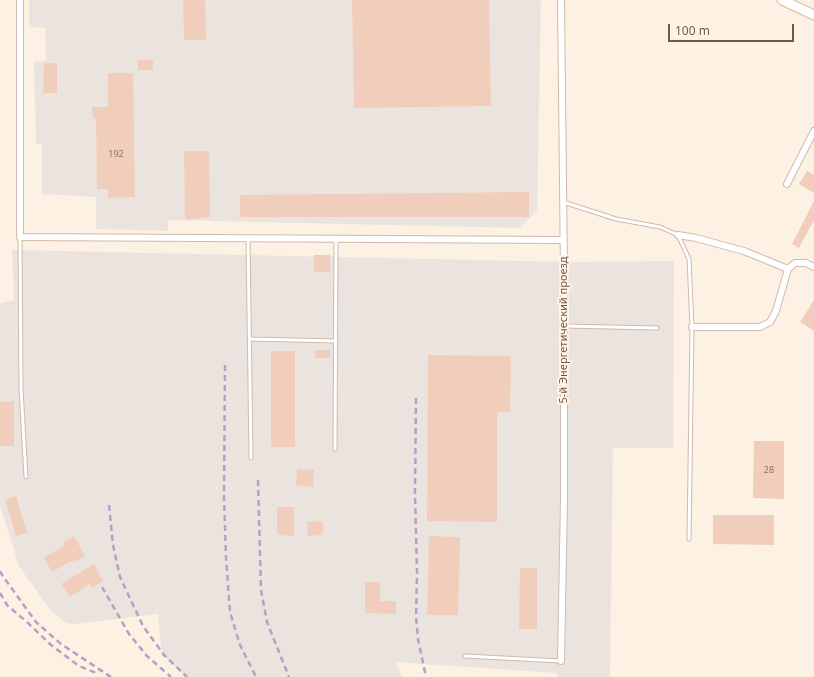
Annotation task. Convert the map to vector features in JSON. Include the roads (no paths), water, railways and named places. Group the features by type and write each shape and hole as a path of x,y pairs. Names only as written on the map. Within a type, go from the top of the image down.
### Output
{"main road":[{"path":"782,0 814,16"}],"street":[{"path":"20,0 20,237 563,240"},
{"name":"5-й Энергетический проезд","path":"561,0 564,498 561,661"},
{"path":"787,184 814,131"},
{"path":"678,235 696,238 744,251 788,269"},
{"path":"692,327 760,326 770,322 776,311 788,269 795,263 806,263 814,267"}],"lane":[{"path":"563,202 616,218 660,227 678,235 689,259 692,327 689,539"},
{"path":"20,237 21,389 26,477"},
{"path":"248,238 252,458"},
{"path":"335,449 336,239"},
{"path":"563,326 657,328"},
{"path":"250,339 336,341"},
{"path":"465,656 561,661"}],"railway":[{"path":"225,365 224,497 230,612 240,645 256,677"},
{"path":"416,398 416,617 418,639 426,677"},
{"path":"258,480 261,590 267,622 289,677"},
{"path":"109,505 113,545 120,577 143,626 164,655 187,677"},
{"path":"0,571 36,622 61,644 111,677"},
{"path":"102,587 129,634 147,656 171,677"},
{"path":"0,593 7,605 51,645 79,666 96,673"}]}
